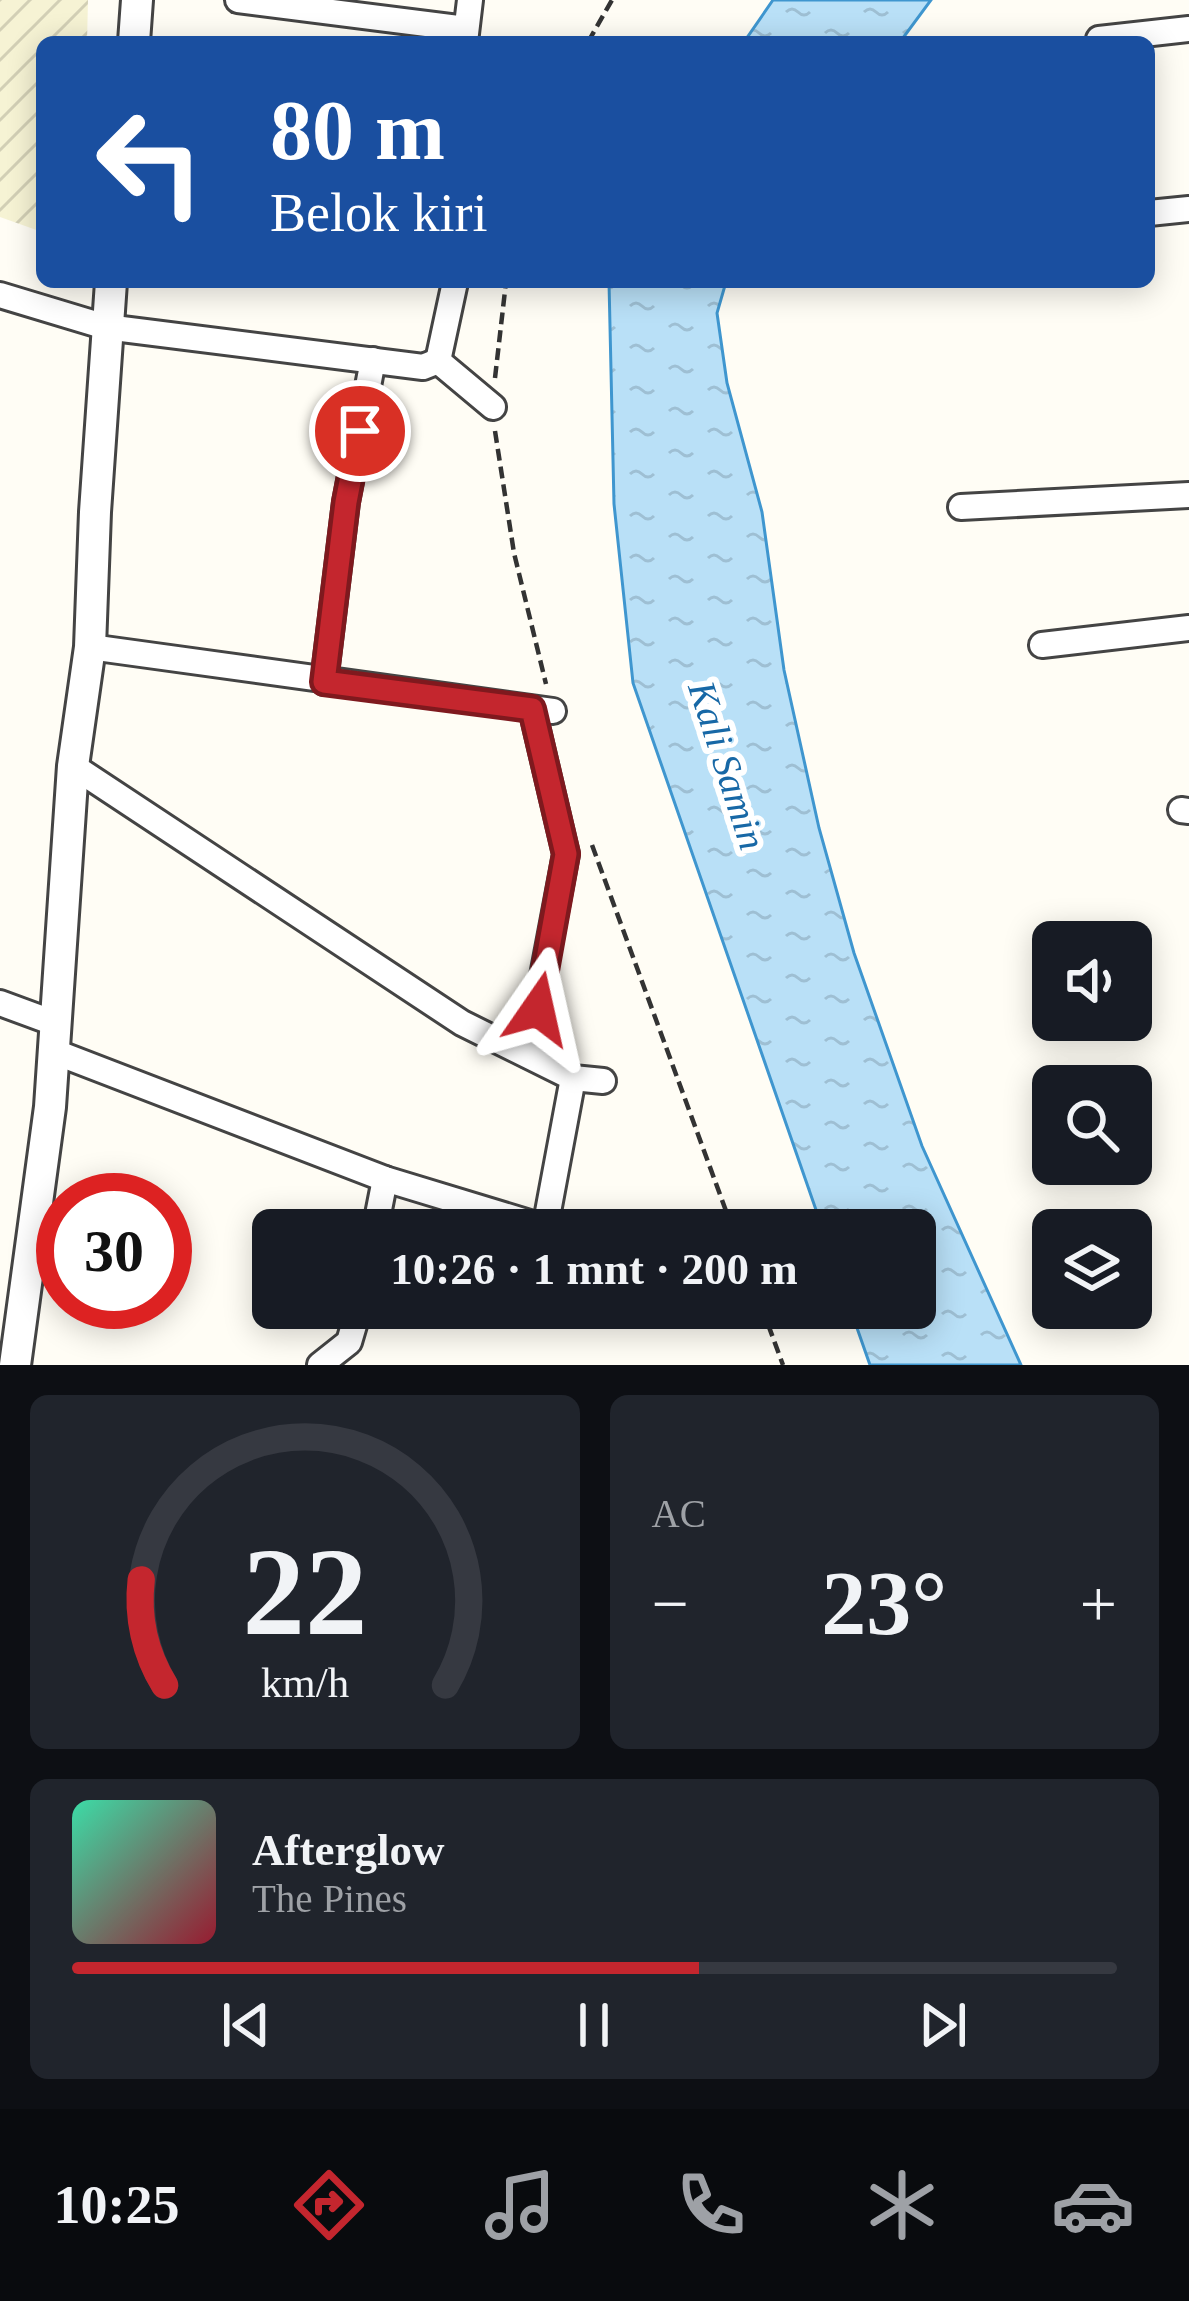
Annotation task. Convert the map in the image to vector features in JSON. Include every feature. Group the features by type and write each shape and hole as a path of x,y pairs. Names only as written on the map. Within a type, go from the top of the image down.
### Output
{"street":[{"path":"134,36 137,0"},
{"path":"238,0 466,36 470,0"},
{"path":"1126,36 1189,29"},
{"path":"1155,212 1189,209"},
{"path":"15,1365 56,1038 73,766 90,647 110,288"},
{"path":"438,361 454,288"},
{"path":"0,295 106,327 423,368 438,361"},
{"path":"324,682 346,502 373,360"},
{"path":"438,361 493,406"},
{"path":"961,506 1189,495"},
{"path":"1042,645 1189,628"},
{"path":"90,647 543,710 566,854 529,1055"},
{"path":"73,766 435,1006 573,1078 603,1081"},
{"path":"0,1003 56,1038 385,1179 483,1209"},
{"path":"552,1209 573,1078"},
{"path":"379,1209 385,1179"},
{"path":"320,1365 349,1342 353,1329"}],"path":[{"path":"591,36 611,0"},
{"path":"505,288 493,406 497,459 543,710"},
{"path":"592,846 725,1209"},
{"path":"770,1329 783,1365"}],"shaded area":[{"path":"0,0 88,0 87,36 36,36 36,230 0,217"}],"water":[{"path":"773,0 931,0 904,36 748,36"},
{"name":"Kali Samin","path":"609,288 724,288 717,313 727,383 762,512 784,670 819,828 854,953 922,1146 1021,1365 870,1365 857,1329 936,1329 936,1209 816,1209 633,683 614,504"}],"route":[{"path":"360,431 346,502 324,682 532,709 566,854 538,1009"}]}
